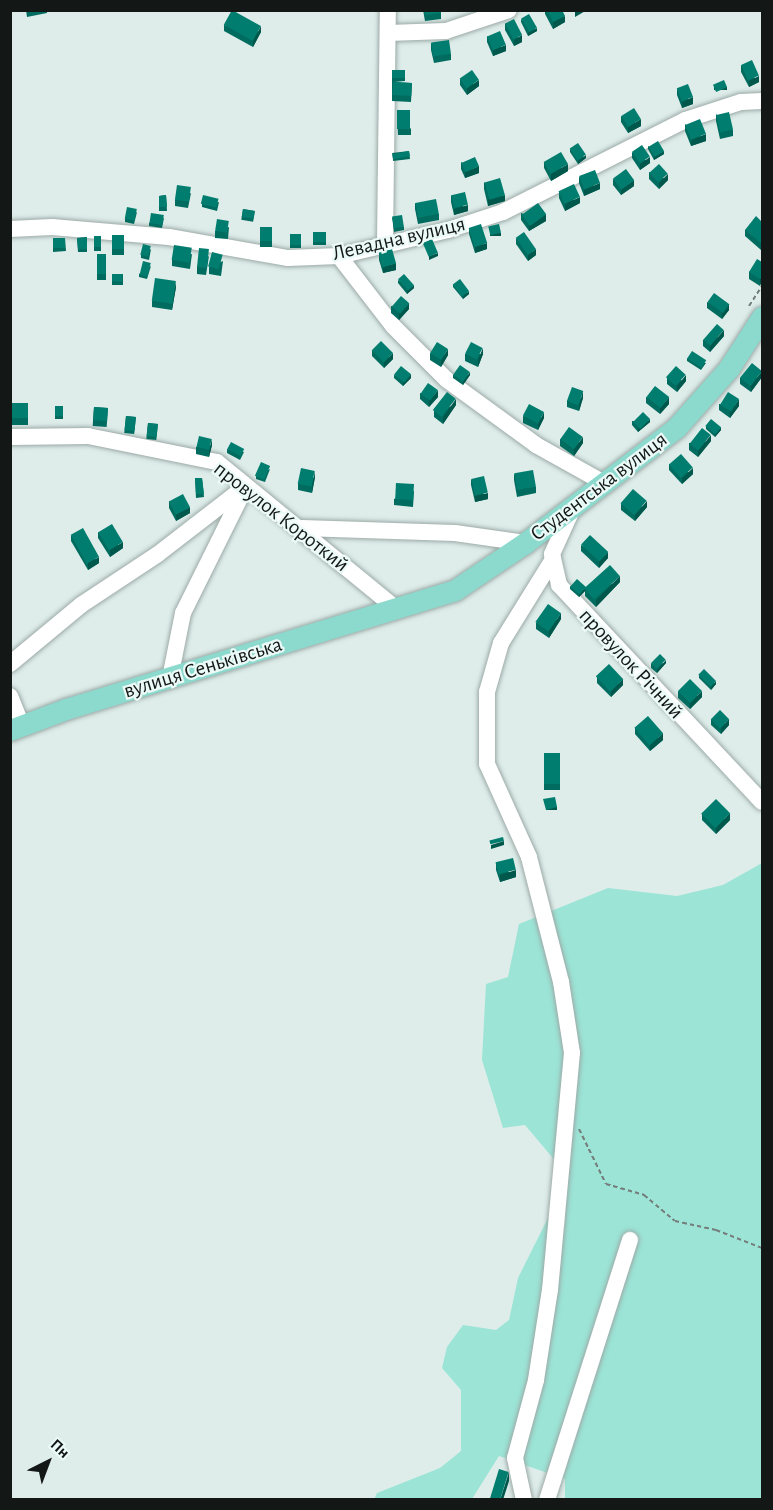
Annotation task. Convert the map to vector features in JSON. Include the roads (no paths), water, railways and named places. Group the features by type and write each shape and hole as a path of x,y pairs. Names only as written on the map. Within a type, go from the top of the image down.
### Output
{"main road":[{"name":"Студентська вулиця","path":"398,610 454,590 525,543 676,428 729,368 753,316"},
{"name":"вулиця Сенькiвська","path":"16,728 170,678 398,610"}],"street":[{"path":"386,242 388,10"},
{"path":"388,33 446,31 509,10"},
{"name":"Левадна вулиця","path":"10,229 52,226 169,237 288,258 339,256 386,242 448,230 503,212 685,120 741,102 762,101"},
{"path":"339,256 393,326 447,380 536,445 604,483"},
{"name":"провулок Короткий","path":"10,437 88,436 217,462 302,528 398,610"},
{"path":"10,664 81,605 158,554 246,486"},
{"path":"170,678 183,614 246,486"},
{"path":"524,1500 515,1458 536,1380 550,1290 568,1116 572,1053 561,982 529,857 487,764 485,734 491,667 520,608 553,559 554,547 573,507"},
{"path":"302,528 455,533 525,543"},
{"name":"провулок Рiчний","path":"553,559 559,585 762,801"},
{"path":"10,696 16,728"},
{"path":"547,1500 630,1240"}]}
